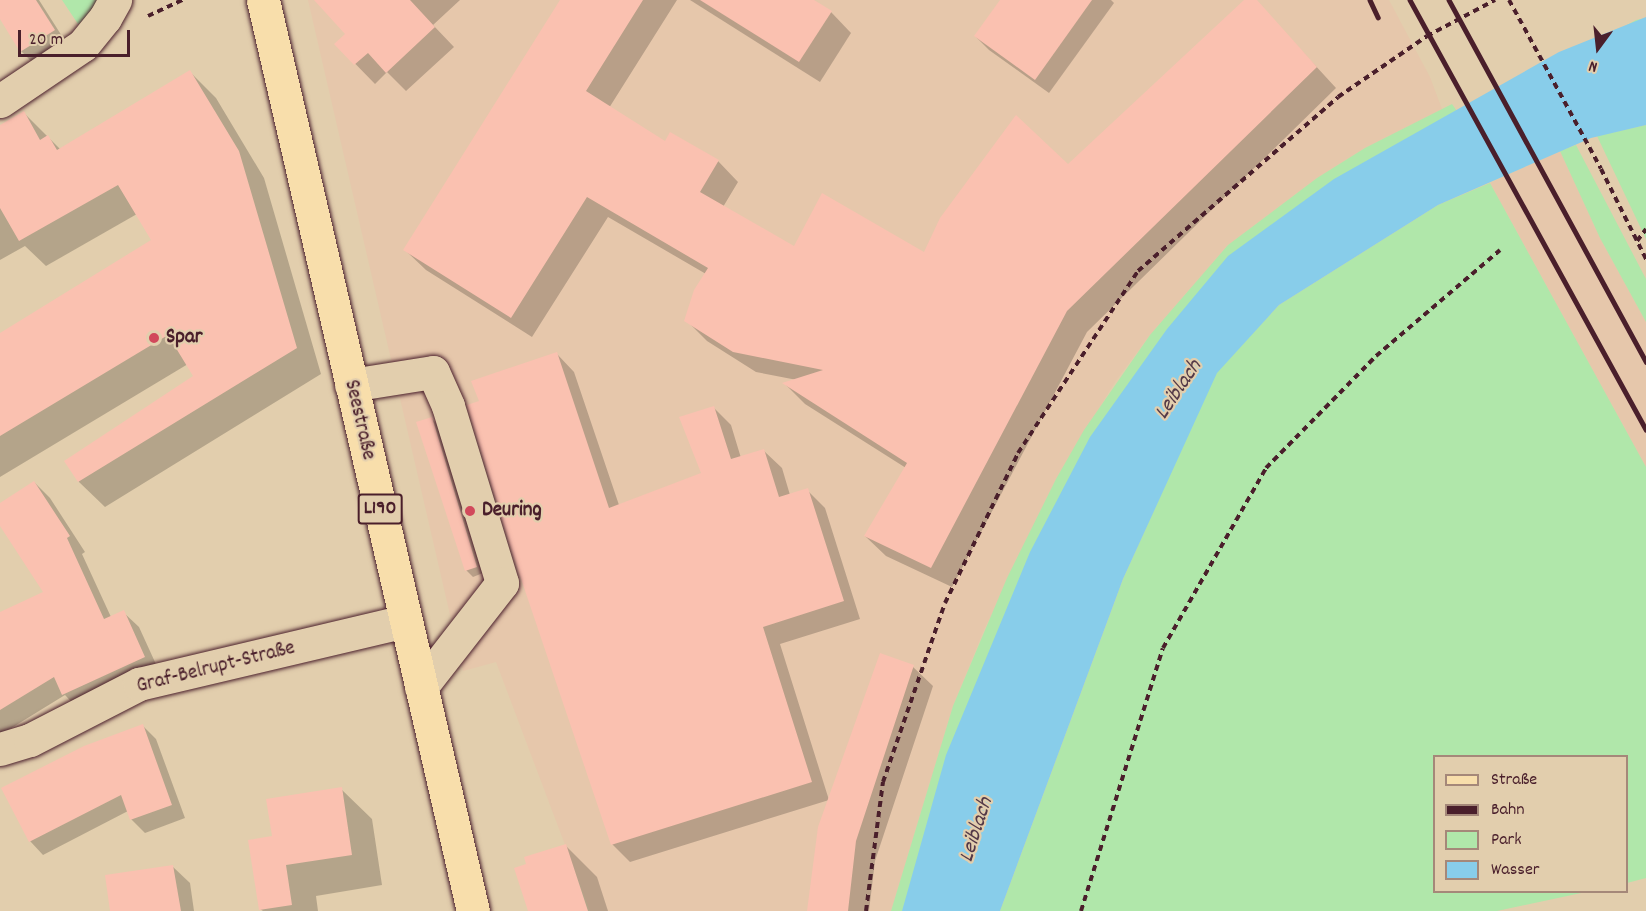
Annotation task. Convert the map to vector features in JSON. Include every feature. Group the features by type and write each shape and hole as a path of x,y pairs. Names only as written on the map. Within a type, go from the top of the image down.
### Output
{"main road":[{"name":"Seestraße","path":"263,0 473,911"}],"street":[{"path":"4,90 83,45 105,18 115,0"},
{"path":"351,385 433,372 448,406 502,583 421,687"},
{"name":"Graf-Belrupt-Straße","path":"0,749 30,740 139,684 405,621"}],"path":[{"path":"866,911 883,782 945,603 1018,453 1137,271 1338,97 1427,36 1495,0"},
{"path":"1509,0 1646,259"},
{"path":"1637,241 1646,229"},
{"path":"1081,911 1164,648 1266,468 1376,356 1500,250"}],"shaded area":[{"path":"308,0 1389,0 1430,77 1442,109 1365,148 1317,178 1228,245 1150,335 1115,382 1056,479 984,630 953,706 891,911 590,911 496,662 463,671"},
{"path":"1560,151 1600,238 1646,322 1646,467 1490,183"}],"green space":[{"path":"62,0 96,0 96,15 78,24"},
{"path":"1646,18 1492,144 1191,364 952,911 891,911 953,706 1007,578 1056,479 1084,430 1150,335 1228,245 1317,178 1365,148 1452,104 1461,117 1636,20"},
{"path":"1646,125 1646,239 1597,136"},
{"path":"1576,145 1646,279 1646,322 1600,238 1560,151"},
{"path":"1490,183 1646,467 1646,878 1628,883 1628,755 1433,755 1433,893 1581,893 1497,911 1000,911 1123,579 1216,373 1279,305 1438,205"}],"water":[{"name":"Leiblach","path":"1646,17 1646,125 1591,138 1438,205 1279,305 1217,373 1123,579 1000,911 902,911 946,755 1030,552 1090,437 1167,329 1228,256 1334,179 1559,52"}],"building":[{"path":"0,0 36,0 55,30 20,52 0,19"},
{"path":"314,0 410,0 435,27 386,73 368,53 354,65 334,44 345,34"},
{"path":"560,0 643,0 586,91 665,141 670,132 719,160 700,192 794,246 822,193 924,252 940,218 1016,115 1068,164 1244,0 1257,0 1317,67 1067,311 931,568 864,536 907,463 782,383 823,370 733,352 684,321 694,290 708,268 587,197 511,318 403,250"},
{"path":"700,0 814,0 832,11 799,62"},
{"path":"1000,0 1092,0 1035,80 974,36"},
{"path":"190,70 239,151 297,348 78,482 64,461 193,376 168,335 0,436 0,333 151,240 118,185 19,241 0,208 0,125 24,111 40,140 48,135 57,150"},
{"path":"557,352 609,508 701,473 679,417 714,406 731,459 764,449 779,497 808,488 844,601 763,627 812,782 611,845 513,555 467,405 479,401 471,381"},
{"path":"432,417 477,567 465,571 416,422"},
{"path":"34,481 70,536 67,538 104,619 124,610 145,657 62,695 54,677 0,710 0,612 43,592 0,526 0,503"},
{"path":"880,653 914,665 856,841 848,911 807,911 818,827"},
{"path":"143,724 172,805 130,820 121,795 29,842 1,788 84,746"},
{"path":"342,787 352,855 286,865 292,905 259,910 248,840 272,836 266,799"},
{"path":"566,844 588,911 528,911 514,868 526,864 524,857"},
{"path":"173,865 181,911 110,911 105,875"}],"railway":[{"path":"1370,0 1378,17"},
{"path":"1410,0 1646,429"},
{"path":"1449,0 1646,362"}],"place":[{"name":"Spar","path":"154,338"},
{"name":"Deuring","path":"470,511"}]}
